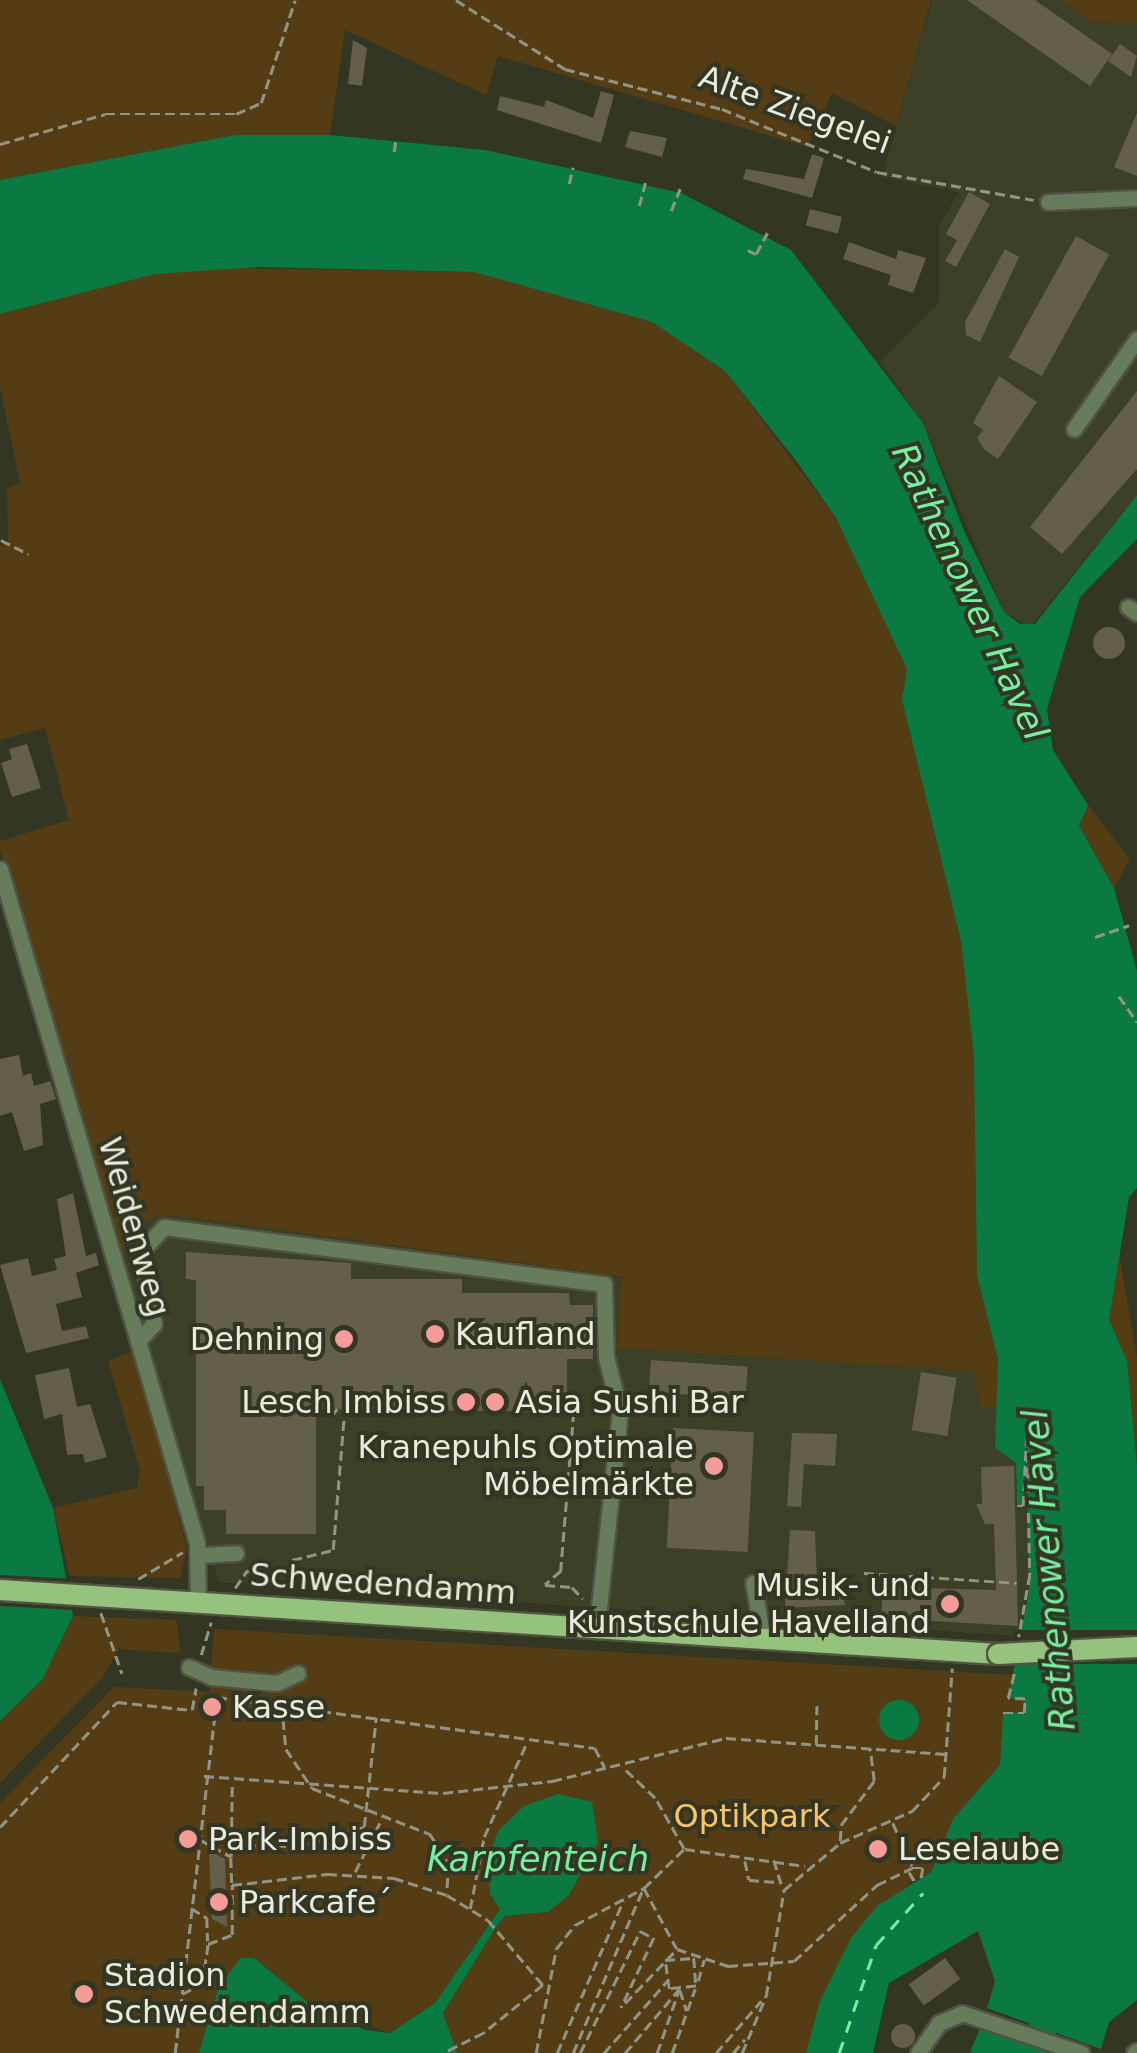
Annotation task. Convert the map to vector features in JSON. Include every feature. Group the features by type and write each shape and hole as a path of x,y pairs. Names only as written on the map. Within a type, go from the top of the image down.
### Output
{"main road":[{"name":"Schwedendamm","path":"0,1590 998,1654 1137,1646"}],"street":[{"path":"1048,202 1137,198"},
{"path":"1074,429 1137,339"},
{"name":"Weidenweg","path":"0,868 198,1550 198,1603"},
{"path":"138,1341 154,1324 140,1252 164,1226 604,1284 606,1357 620,1411 597,1627"},
{"name":"Schwedendamm","path":"198,1550 236,1553"},
{"path":"583,1578 600,1582"},
{"path":"754,1584 763,1638"},
{"path":"189,1666 220,1678 277,1683 298,1673"},
{"path":"918,2053 949,2016 984,2018 1081,2053"}],"path":[{"path":"0,144 105,114 236,114 261,103 295,0"},
{"name":"Alte Ziegelei","path":"456,0 565,69 722,109 877,172 1048,202"},
{"path":"394,152 396,138"},
{"path":"569,184 573,167"},
{"path":"640,206 645,183"},
{"path":"671,212 680,189"},
{"path":"748,250 756,254 767,233"},
{"path":"1,540 29,554"},
{"path":"1094,936 1128,925"},
{"path":"1119,996 1137,1022"},
{"path":"332,1415 337,1409"},
{"path":"574,1412 561,1570 545,1586 572,1587 584,1606"},
{"path":"235,1588 246,1571 291,1573 292,1560 332,1550 344,1416"},
{"path":"1003,1712 1024,1713 1025,1699 1008,1698 1029,1592 1027,1423 1024,1506 1017,1506"},
{"path":"132,1598 134,1582 198,1550"},
{"path":"864,1574 1018,1583"},
{"path":"101,1597 100,1620 122,1673"},
{"path":"730,2036 740,2044 742,2053 766,1996 767,1964 784,1890 806,1866 840,1842 892,1822 933,1792 945,1754 952,1672"},
{"path":"175,2053 204,1776 220,1678"},
{"path":"218,1697 595,1748 606,1770"},
{"path":"0,1827 117,1702"},
{"path":"282,1705 286,1749 312,1788 368,1815 412,1821 441,1846 449,1863 447,1894"},
{"path":"816,1746 817,1706"},
{"path":"231,1845 322,1842 356,1832 368,1815 376,1718"},
{"path":"204,1776 368,1792 502,1788 606,1770 726,1738 945,1754"},
{"path":"470,1909 502,1788 527,1741"},
{"path":"840,1842 841,1825 874,1781 870,1749"},
{"path":"622,1766 655,1798 684,1849"},
{"path":"208,1944 232,1935 232,1779"},
{"path":"354,1873 382,1818"},
{"path":"892,1822 912,1868"},
{"path":"197,1838 231,1857"},
{"path":"684,1849 806,1866"},
{"path":"536,2053 543,1985 556,1949 576,1925 644,1888 684,1849"},
{"path":"745,1860 750,1880 780,1882"},
{"path":"774,1860 784,1890"},
{"path":"665,1960 694,1958 767,1964 794,1961 853,1904 912,1868 923,1868 918,1882 905,1877 912,1868"},
{"path":"232,1885 354,1873 447,1894 501,1932 543,1985"},
{"path":"644,1888 678,1949 694,1958"},
{"path":"573,2053 644,1888"},
{"path":"557,2053 624,1900"},
{"path":"182,1994 202,1984 208,1944 207,1918 189,1907"},
{"path":"580,2053 640,1932 654,1938 621,2008"},
{"path":"621,2008 678,1949"},
{"path":"694,1958 696,1986"},
{"path":"665,1960 669,1989 696,1986"},
{"path":"672,2053 704,1960"},
{"path":"604,2053 668,1980"},
{"path":"444,2053 543,1985"},
{"path":"585,1988 598,1994"},
{"path":"614,1989 628,1994"},
{"path":"680,1989 687,2012"},
{"path":"625,2053 680,1989"},
{"path":"658,2053 680,1989"},
{"path":"716,2053 766,1996"},
{"path":"621,2008 632,2020"},
{"path":"618,2036 631,2046"},
{"path":"732,2053 748,2036"},
{"path":"584,2049 589,2053"}],"shaded area":[{"path":"932,0 1061,0 1090,22 1137,24 1137,495 1030,627 1004,612 923,423 880,361 939,303 939,226 959,192 882,177"},
{"path":"178,1216 622,1278 617,1348 973,1371 980,1407 997,1409 995,1448 1016,1463 1017,1505 1023,1505 1027,1423 1030,1575 1019,1636 219,1582 120,1251 131,1249 135,1232 151,1218"}],"green space":[{"path":"0,0 931,0 896,126 832,93 808,147 498,56 486,95 345,30 330,135 235,135 0,180"},
{"path":"1061,0 1137,0 1137,24 1090,22"},
{"path":"217,268 474,272 652,322 725,371 836,518 907,669 902,701 961,941 974,1057 977,1276 998,1360 997,1409 980,1407 973,1371 616,1348 622,1277 178,1216 151,1218 135,1232 131,1249 120,1251 0,850 0,841 69,820 45,728 0,740 0,545 8,542 7,488 20,483 0,387 0,314 155,274"},
{"path":"1088,805 1130,859 1114,888 1079,826"},
{"path":"1119,1252 1137,1358 1137,1465 1127,1361 1109,1320"},
{"path":"134,1351 187,1549 180,1578 70,1576 53,1508 137,1488 140,1471 108,1361"},
{"path":"73,1616 176,1620 181,1653 119,1649 102,1678 0,1783 0,1721 42,1680"},
{"name":"Optikpark","path":"214,1629 1014,1675 1009,1697 1025,1699 1024,1713 1003,1713 1000,1765 953,1819 931,1872 909,1883 806,2053 457,2053 443,2013 496,1927 505,1916 547,1912 498,1831 488,1859 490,1894 500,1908 435,2003 390,2033 310,2004 254,1958 219,1986 199,2053 0,2053 0,1803 114,1687 209,1692"}],"water":[{"path":"235,135 330,135 485,150 681,193 791,250 923,423 964,531 1004,612 1020,624 1035,624 1137,495 1137,539 1080,597 1047,709 1053,750 1088,805 1079,826 1114,888 1137,971 1137,1188 1129,1197 1109,1320 1127,1361 1137,1465 1137,2000 1109,2022 1101,2049 987,2008 995,1981 978,1931 889,1983 873,2053 806,2053 820,2001 851,1938 877,1906 931,1872 953,1819 1000,1765 1003,1713 1024,1712 1024,1699 1008,1698 1029,1591 1027,1424 1023,1506 1017,1506 1016,1463 995,1448 998,1360 977,1276 974,1057 961,941 902,700 907,669 836,518 797,462 725,371 652,322 474,272 260,267 155,274 0,314 0,180"},
{"path":"0,1379 53,1508 73,1616 42,1680 0,1721"},
{"path":"899,1700 913,1706 919,1720 913,1734 899,1740 885,1734 879,1720 885,1706"},
{"name":"Karpfenteich","path":"558,1794 592,1802 598,1842 569,1895 548,1912 505,1916 496,1927 443,2013 457,2053 199,2053 219,1986 241,1958 254,1958 310,2004 365,2030 390,2033 435,2003 500,1909 490,1894 488,1859 498,1831 524,1806"},
{"path":"980,2028 1049,2053 970,2053"}],"pier":[{"path":"0,1575 75,1579 73,1610 0,1606"},
{"path":"1014,1630 1137,1630 1137,1664 1014,1664"}],"building":[{"path":"967,0 1035,0 1112,54 1090,86"},
{"path":"353,40 367,48 362,86 348,84"},
{"path":"1120,44 1137,56 1131,77 1108,61"},
{"path":"601,91 614,95 601,143 497,110 500,96 544,107 546,100 593,118"},
{"path":"1137,113 1137,176 1114,167"},
{"path":"630,131 667,138 662,157 625,147"},
{"path":"812,154 824,158 812,198 743,179 746,169 804,179"},
{"path":"969,192 990,204 956,267 945,261 957,240 946,234"},
{"path":"810,209 842,217 838,233 806,225"},
{"path":"1076,236 1109,254 1042,376 1009,358"},
{"path":"849,242 896,259 898,250 926,258 913,293 888,285 891,275 843,259"},
{"path":"1005,249 1019,257 980,342 966,335 965,322"},
{"path":"999,376 1037,402 998,459 984,449 977,438 983,430 973,423"},
{"path":"1137,391 1137,469 1062,554 1030,527"},
{"path":"1109,627 1120,632 1125,643 1120,654 1109,659 1098,654 1093,643 1098,632"},
{"path":"27,744 41,788 12,797 1,763 12,759 9,749"},
{"path":"19,1055 23,1076 31,1073 34,1086 50,1081 56,1099 40,1104 43,1145 24,1151 12,1112 0,1116 0,1059"},
{"path":"73,1193 86,1256 96,1253 99,1265 76,1273 82,1297 56,1304 62,1331 86,1326 89,1338 26,1353 0,1265 28,1258 32,1276 57,1270 54,1259 66,1256 57,1199"},
{"path":"186,1252 351,1263 351,1279 462,1279 462,1293 569,1293 570,1305 593,1305 593,1359 567,1359 567,1412 316,1409 316,1534 226,1534 226,1510 204,1510 204,1486 196,1486 196,1280 186,1279"},
{"path":"651,1360 748,1367 746,1399 649,1392"},
{"path":"69,1368 77,1407 90,1404 107,1457 85,1463 83,1454 67,1455 62,1414 44,1419 35,1375"},
{"path":"921,1372 957,1378 947,1436 912,1430"},
{"path":"673,1428 754,1432 748,1552 667,1548"},
{"path":"792,1433 837,1434 835,1466 804,1464 801,1507 787,1506"},
{"path":"1014,1466 1018,1626 881,1618 883,1587 996,1590 994,1524 985,1524 976,1504 982,1504 981,1467"},
{"path":"790,1530 815,1531 817,1586 822,1596 842,1591 845,1605 785,1608"},
{"name":"Parkcafe´","path":"209,1851 225,1859 227,1927 212,1919"},
{"path":"945,1958 960,1979 924,2005 909,1984"},
{"path":"903,2024 912,2027 912,2045 903,2048 894,2045 891,2036 894,2027"}],"waterway":[{"name":"Rathenower Havel","path":"1035,2053 1054,1992"}],"ferry route":[{"path":"839,2053 876,1945 923,1893"}],"place":[{"name":"Kaufland","path":"435,1334"},
{"name":"Dehning","path":"344,1339"},
{"name":"Lesch Imbiss","path":"466,1402"},
{"name":"Asia Sushi Bar","path":"495,1402"},
{"name":"Kranepuhls Optimale Möbelmärkte","path":"714,1466"},
{"name":"Musik- und Kunstschule Havelland","path":"950,1604"},
{"name":"Kasse","path":"212,1707"},
{"name":"Park-Imbiss","path":"188,1839"},
{"name":"Leselaube","path":"878,1849"},
{"name":"Parkcafe´","path":"219,1902"},
{"name":"Stadion Schwedendamm","path":"84,1994"}]}
